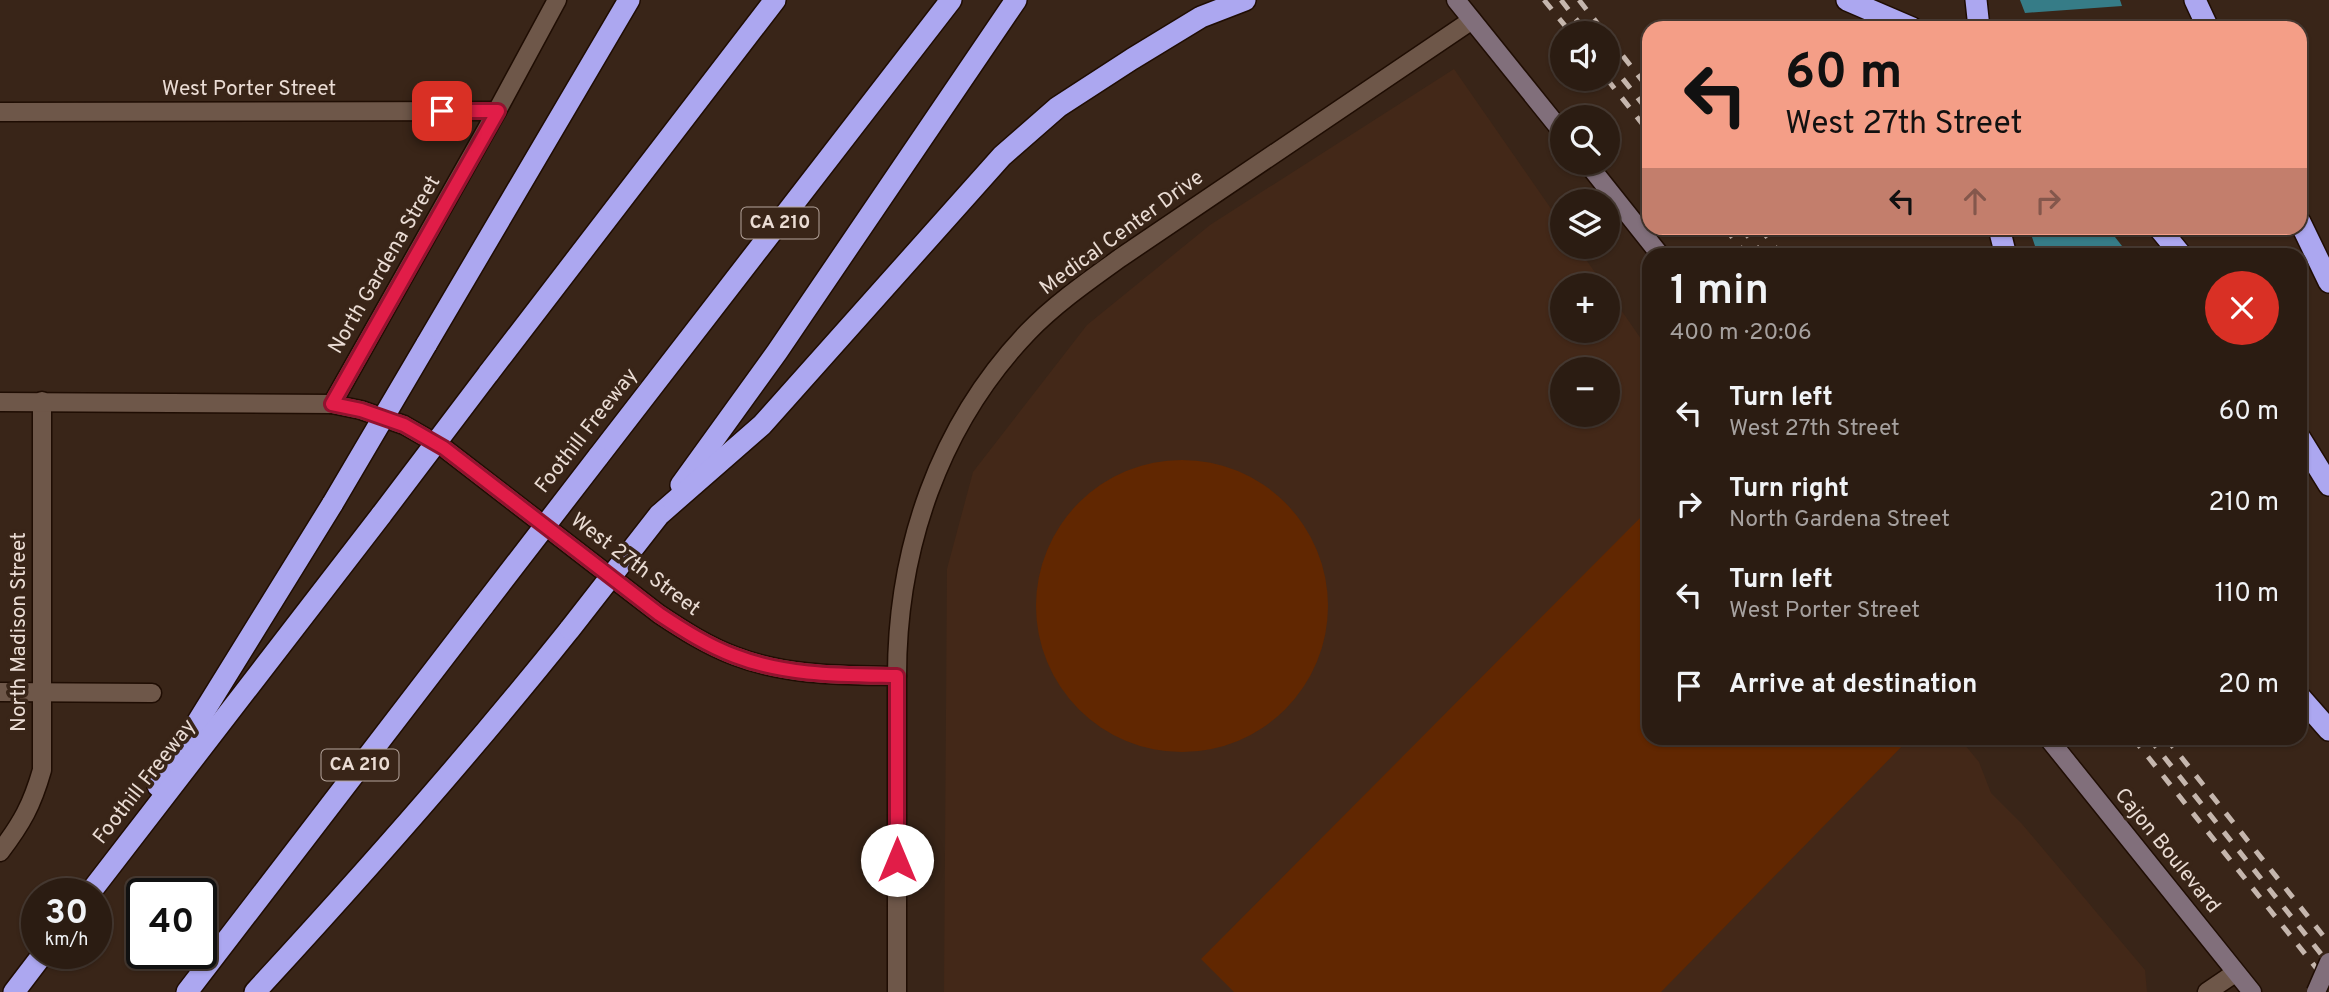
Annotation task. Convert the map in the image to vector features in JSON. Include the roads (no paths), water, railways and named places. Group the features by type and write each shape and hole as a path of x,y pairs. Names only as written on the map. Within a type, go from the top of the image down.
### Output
{"highway":[{"path":"100,878 333,503 629,0"},
{"name":"Foothill Freeway","path":"102,878 775,0"},
{"name":"Foothill Freeway","path":"187,992 951,0"},
{"path":"255,992 488,732 659,515 777,352 1016,0"},
{"path":"659,515 762,425 1002,156 1058,107 1132,59 1201,17 1245,0"},
{"path":"1847,0 1896,21"},
{"path":"1976,0 1978,21"},
{"path":"2195,0 2205,21"},
{"path":"2306,235 2329,282"},
{"path":"2307,449 2329,485"},
{"path":"2307,705 2329,730"},
{"path":"14,992 32,969"}],"main road":[{"path":"1456,0 1550,117"},
{"path":"1597,175 1642,232"},
{"name":"Cajon Boulevard","path":"2054,745 2252,992"},
{"path":"2316,992 2329,962"}],"street":[{"name":"North Gardena Street","path":"332,404 498,111 557,0"},
{"name":"Medical Center Drive","path":"897,992 897,633 914,534 927,493 962,418 994,371 1029,331 1073,292 1472,20"},
{"name":"West Porter Street","path":"0,112 498,111"},
{"name":"West 27th Street","path":"0,401 332,404 361,410 404,425 444,448 659,614 697,638 735,656 775,668 821,674 897,676"},
{"name":"North Madison Street","path":"0,852 18,829 33,802 42,770 42,401"},
{"path":"0,692 152,693"},
{"path":"2207,992 2235,973"}],"water":[{"path":"2020,0 2120,0 2122,6 2025,13"},
{"path":"2031,235 2113,235 2124,248 2036,248"}],"railway":[{"path":"1544,0 1561,21"},
{"path":"1561,0 1578,21"},
{"path":"1579,0 1596,21"},
{"path":"1620,52 1642,80"},
{"path":"1620,75 1642,103"},
{"path":"1616,91 1642,123"},
{"path":"1730,235 1741,248"},
{"path":"1747,235 1757,248"},
{"path":"1766,235 1776,248"},
{"path":"2139,745 2329,984"},
{"path":"2155,745 2329,964"},
{"path":"2172,745 2329,943"}]}
